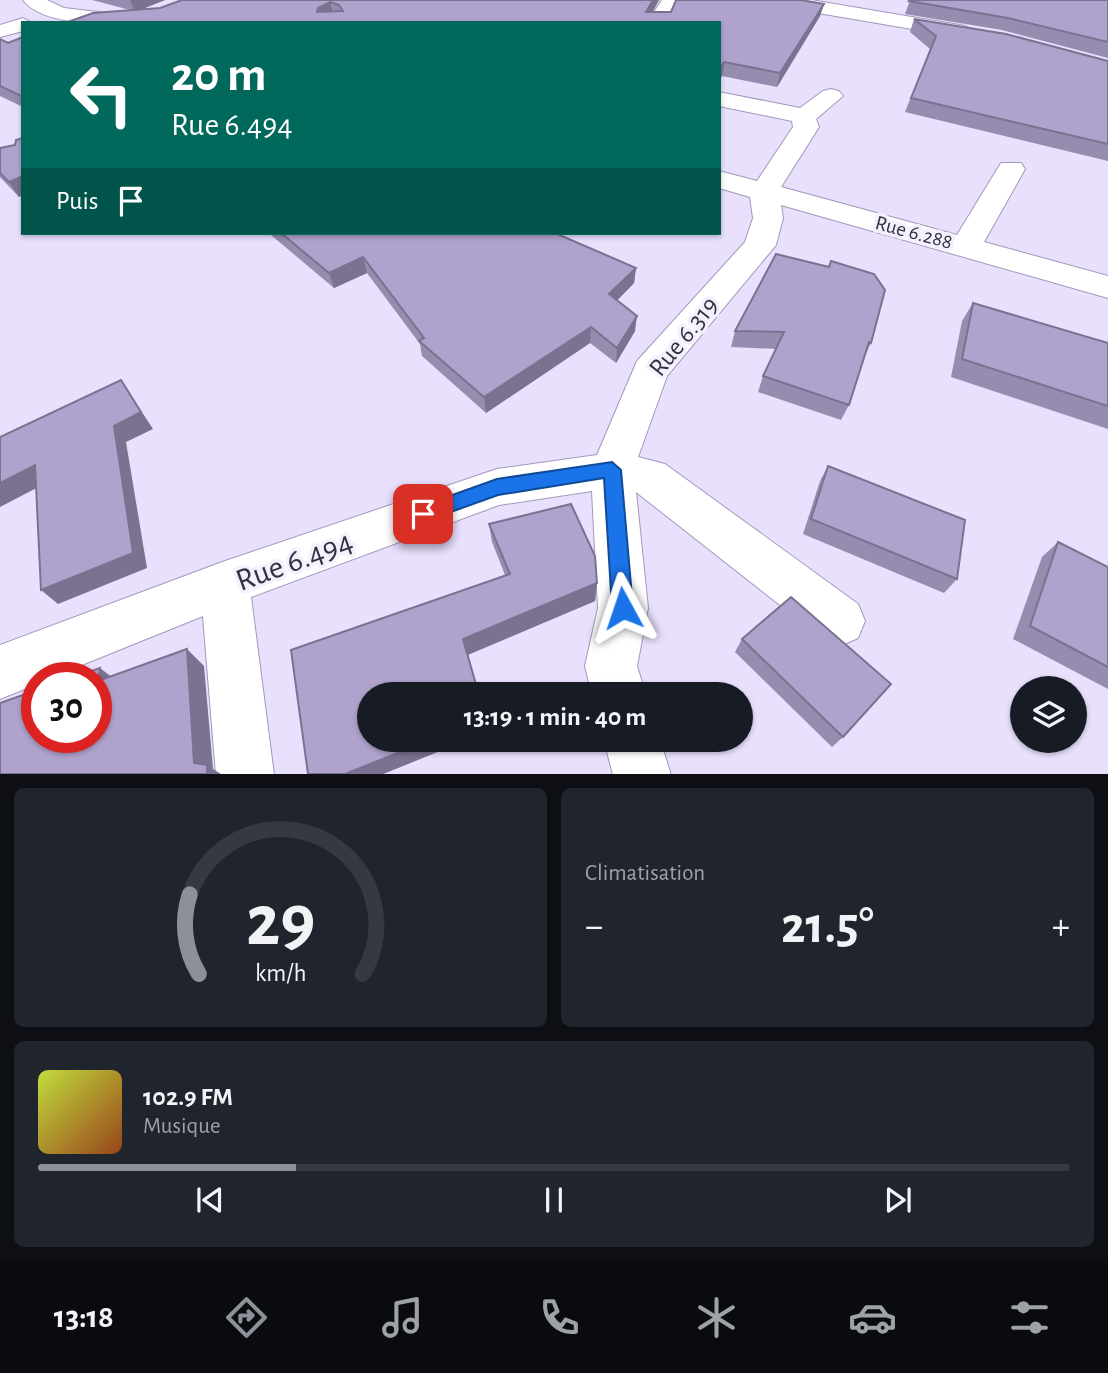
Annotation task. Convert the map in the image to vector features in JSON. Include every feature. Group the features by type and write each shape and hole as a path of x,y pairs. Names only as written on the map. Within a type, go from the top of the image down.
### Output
{"street":[{"path":"32,0 60,13 128,21"},
{"path":"658,21 671,0"},
{"path":"777,0 990,37"},
{"path":"138,21 157,12"},
{"path":"32,21 60,13"},
{"path":"0,31 21,24"},
{"path":"721,99 784,110 817,106 764,191"},
{"path":"966,246 1011,169"},
{"name":"Rue 6.288","path":"721,180 1108,286"},
{"name":"Rue 6.319","path":"615,682 611,666 623,608 612,470 650,370 760,245 768,218 764,191"},
{"name":"Rue 6.494","path":"0,672 225,584 497,487 612,470 650,477 840,621"},
{"path":"225,584 245,774"},
{"path":"635,752 642,774"}],"building":[{"path":"182,0 653,0 646,12 671,12 676,0 801,0 824,4 780,73 724,62 721,67 721,21 71,21 93,13 160,8","holes":["330,2 339,5 343,11 317,12 318,8"]},
{"path":"910,0 1108,0 1108,42 1008,18"},
{"path":"914,19 1006,34 1108,61 1108,144 911,98 936,36"},
{"path":"21,38 21,96 0,86 0,39 8,43"},
{"path":"21,139 21,177 9,182 0,173 0,148 15,145 16,140"},
{"path":"283,235 560,235 636,268 609,294 637,316 617,348 591,327 484,397 419,341 424,338 363,257 329,273"},
{"path":"776,254 829,267 831,261 874,274 885,290 871,343 869,342 849,405 763,376 784,332 735,331"},
{"path":"973,303 1108,343 1108,406 962,359"},
{"path":"121,380 141,412 114,426 133,553 41,590 35,465 0,483 0,437"},
{"path":"828,466 965,520 957,579 811,519"},
{"path":"571,504 595,556 597,583 463,639 475,682 357,682 357,752 400,752 345,774 308,774 291,650 510,574 489,524"},
{"path":"1058,542 1108,567 1108,667 1030,626"},
{"path":"791,597 891,684 843,737 742,639"},
{"path":"187,649 194,763 207,765 207,774 0,774 0,703 21,696 21,753 112,753 112,676"}],"route":[{"path":"423,514 497,487 612,470 623,608"}]}
